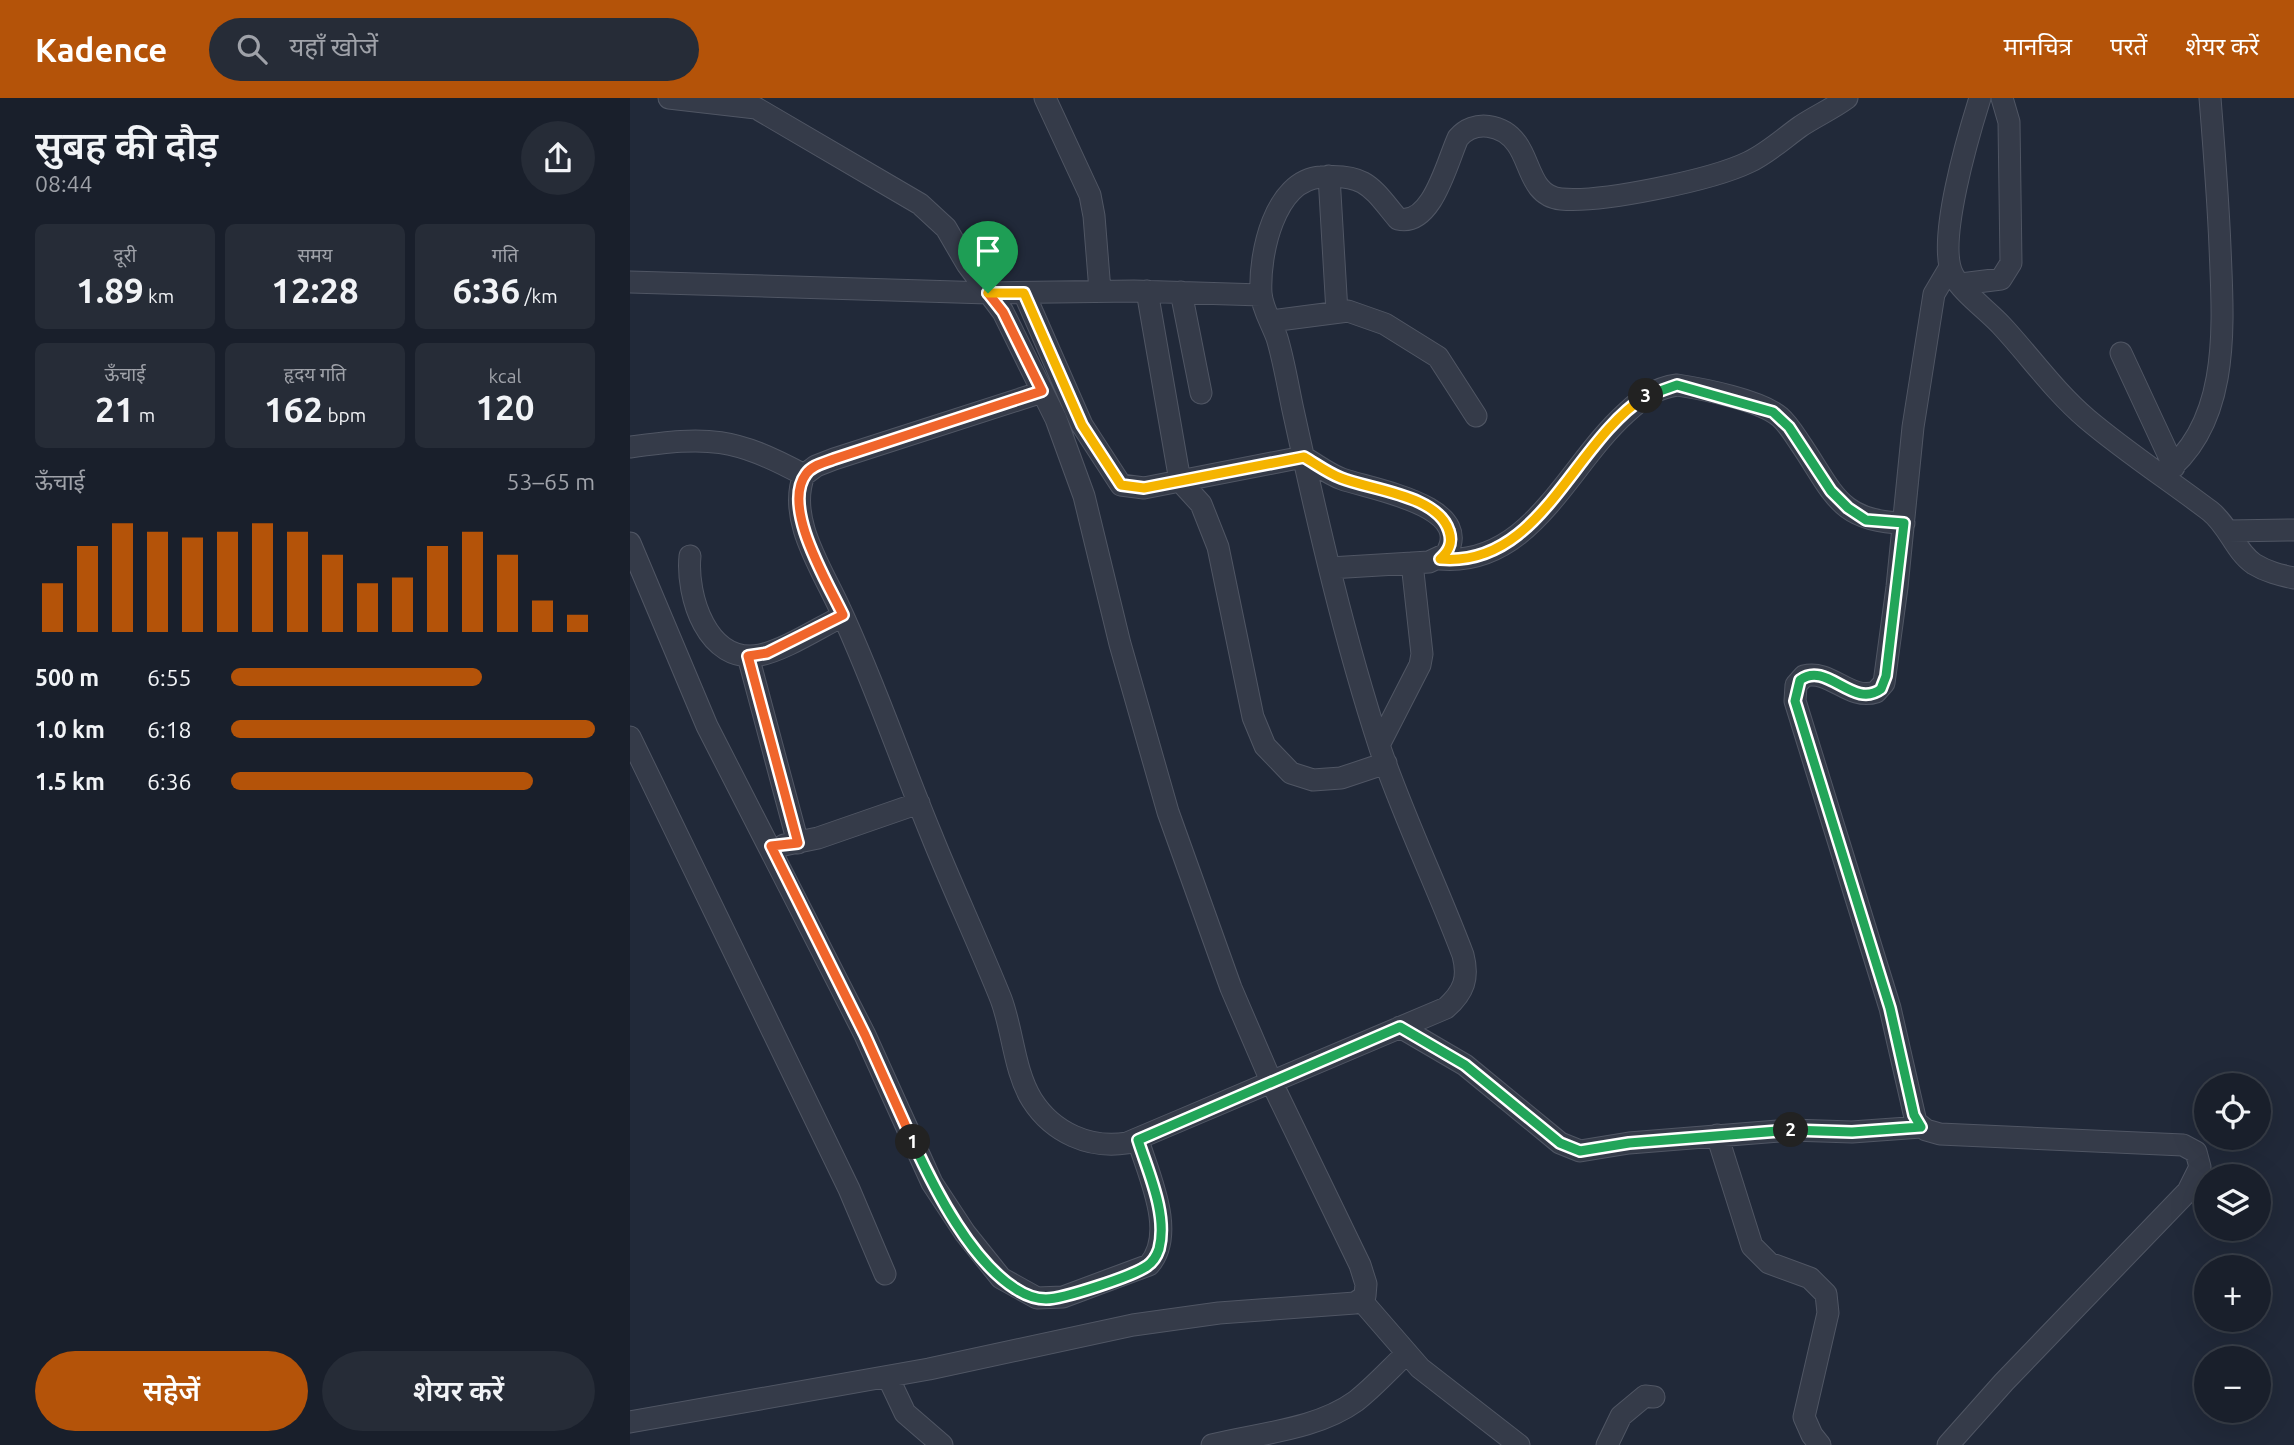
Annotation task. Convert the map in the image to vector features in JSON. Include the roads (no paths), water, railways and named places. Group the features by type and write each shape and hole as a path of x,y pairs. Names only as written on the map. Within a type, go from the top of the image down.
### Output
{"street":[{"path":"668,98 754,103 937,217 1003,312 1056,419 1084,496 1120,643 1168,812 1231,988 1271,1081 1360,1265 1366,1291 1361,1300"},
{"path":"1045,98 1090,195 1100,292"},
{"path":"1042,391 816,466 804,475 798,496 801,519 882,703 919,803 1002,1002 1027,1090 1033,1102 1061,1129 1078,1139 1110,1145 1138,1140 1446,1008 1465,985 1467,970 1382,754 1329,568 1271,321 1261,295 1269,232 1287,195 1303,181 1329,176 1360,179 1370,186 1398,219 1411,219 1419,216 1431,202 1458,138 1471,126 1486,126 1512,138 1519,145 1535,182 1548,195 1566,200 1617,196 1741,166 1761,156 1806,123 1847,98"},
{"path":"1980,98 1963,153 1953,204 1956,276 2086,418 2168,471"},
{"path":"1921,1127 1914,1115 1890,1008 1795,701 1800,680 1811,674 1869,695 1881,689 1886,676 1913,427 1934,294 1956,276 2001,279 2011,263 2009,122 2002,98"},
{"path":"2168,471 2187,452 2202,424 2217,380 2221,355 2218,198 2210,98"},
{"path":"1329,176 1337,312"},
{"path":"630,282 988,293 1147,291 1261,295"},
{"path":"1147,291 1180,481 1201,504 1219,547 1253,717 1265,746 1291,773 1313,780 1342,778 1382,754 1420,665 1422,654 1412,564"},
{"path":"1181,292 1200,393"},
{"path":"1024,293 1082,425 1121,485 1135,488 1304,457 1337,477 1411,499 1434,512 1448,526 1451,535 1449,548 1440,559"},
{"path":"1271,321 1337,312 1364,314 1433,352 1442,361 1476,416"},
{"path":"2121,353 2177,490 2210,511 2252,562 2268,571 2294,578"},
{"path":"1329,568 1412,564 1440,559 1474,559 1494,551 1520,535 1617,421 1643,397 1666,386 1677,385 1773,412 1789,427 1831,491 1848,508 1866,520 1904,523"},
{"path":"630,447 717,441 763,453 804,475"},
{"path":"2228,531 2294,530"},
{"path":"630,543 691,692 865,1035 932,1183 971,1241 1002,1278 1027,1295 1046,1299 1063,1297 1149,1265 1159,1246 1160,1224 1138,1140"},
{"path":"690,556 691,592 707,629 723,646 748,656 767,653 843,615"},
{"path":"748,656 798,843"},
{"path":"630,737 849,1189 885,1274"},
{"path":"771,846 798,843 919,803"},
{"path":"1400,1027 1451,1056 1560,1143 1572,1149 1588,1150 1629,1143 1791,1130 1867,1132 1921,1127 1940,1134 2183,1145 2196,1152 2199,1159 2198,1175 2188,1191 2004,1382 1948,1445"},
{"path":"1717,1135 1752,1245 1769,1263 1810,1278 1826,1294 1828,1313 1804,1417 1820,1445"},
{"path":"1361,1300 1434,1380 1519,1445"},
{"path":"630,1422 888,1377 1133,1325 1219,1313 1361,1300"},
{"path":"1212,1445 1316,1420 1339,1411 1368,1391 1407,1353"},
{"path":"888,1377 905,1413 942,1445"},
{"path":"1607,1445 1621,1416 1645,1396 1654,1397"}]}
